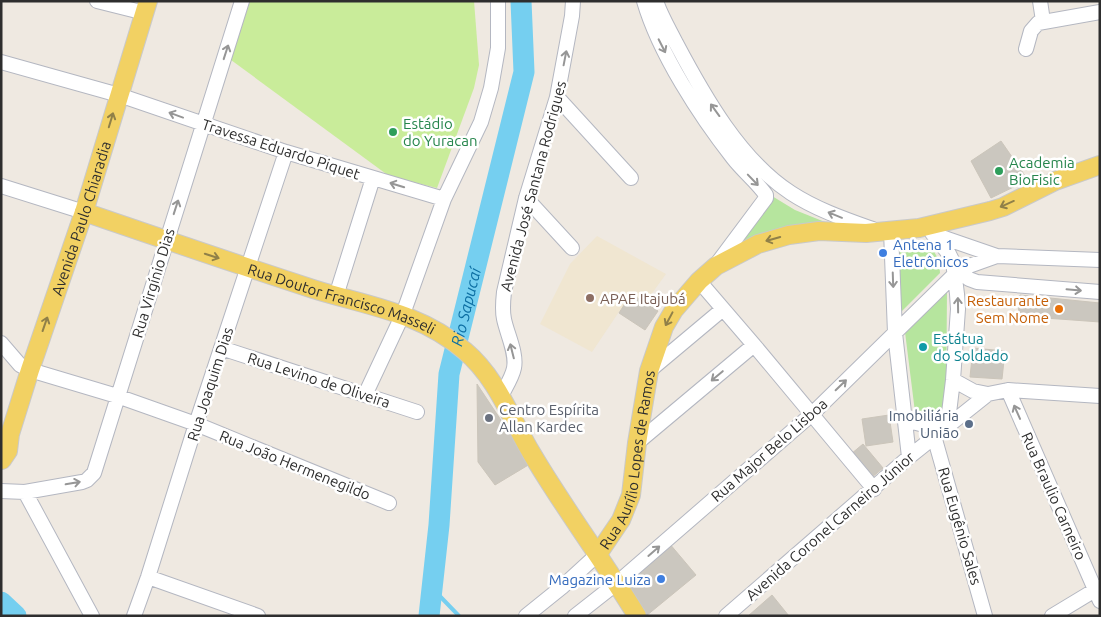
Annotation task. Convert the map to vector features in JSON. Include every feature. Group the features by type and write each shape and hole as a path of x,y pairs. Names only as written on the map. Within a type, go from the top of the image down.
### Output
{"main road":[{"name":"Avenida Paulo Chiaradia","path":"2,460 8,451 6,437 84,212 146,7"},
{"name":"Rua Aurílio Lopes de Ramos","path":"598,554 621,520 631,495 637,443 650,371 664,327 674,310 699,281 716,266 758,244 789,235 819,231 925,231 990,211 1055,181 1100,165"},
{"name":"Rua Doutor Francisco Masseli","path":"84,212 248,268 411,318 442,334 464,350 478,363 498,390 533,455 637,616"}],"street":[{"path":"97,1 146,7"},
{"name":"Rua Virgínio Dias","path":"1,491 25,492 82,482 91,477 242,1"},
{"path":"365,395 411,318 444,199 481,122 491,88 498,48 498,1"},
{"name":"Avenida José Santana Rodrigues","path":"498,390 512,376 514,367 514,359 504,318 504,292 526,198 557,97 572,16 572,1"},
{"path":"644,1 661,44 712,131 741,169 765,193 766,198 716,266"},
{"path":"656,1 706,96 735,138 764,173 792,194 824,211 886,232 908,457"},
{"path":"1040,1 1043,21"},
{"path":"1026,49 1034,26 1043,21 1100,12"},
{"name":"Travessa Eduardo Piquet","path":"1,62 119,95 202,125 286,152 444,199"},
{"path":"557,97 631,178"},
{"name":"Rua Joaquim Dias","path":"134,616 286,152"},
{"path":"336,296 373,178"},
{"path":"1,186 84,212"},
{"path":"526,198 572,248"},
{"path":"925,231 997,256 1100,260"},
{"path":"905,420 924,425 950,424 949,413 958,310 956,273 949,254 925,231"},
{"name":"Rua Major Belo Lisboa","path":"575,616 617,583 812,414 956,273 997,256"},
{"path":"956,273 977,282 1100,292"},
{"path":"699,281 874,488"},
{"path":"650,371 723,309"},
{"path":"1,343 20,365 30,370"},
{"path":"637,443 754,345"},
{"name":"Rua Levino de Oliveira","path":"221,348 417,412"},
{"name":"Rua João Hermenegildo","path":"30,370 117,396 196,424 388,504"},
{"path":"953,380 973,390 988,394 1008,390 1100,396"},
{"name":"Rua Braulio Carneiro","path":"1008,390 1098,592"},
{"name":"Avenida Coronel Carneiro Júnior","path":"726,616 908,457 988,394"},
{"name":"Rua Eugênio Sales","path":"934,436 985,616"},
{"path":"25,492 92,616"},
{"name":"Rua Aurílio Lopes de Ramos","path":"526,616 562,587 598,554"},
{"path":"148,577 258,616"},
{"path":"1052,616 1098,592"}],"shaded area":[{"name":"APAE Itajubá","path":"597,236 666,274 645,303 631,294 592,352 540,324 570,264"}],"green space":[{"name":"Estádio do Yuracan","path":"250,1 474,1 479,65 474,88 437,188 389,176 231,60"},
{"path":"772,196 795,210 825,222 777,229 735,248"},
{"path":"905,242 920,243 931,248 937,258 940,273 898,315 895,252"},
{"path":"947,290 946,416 932,425 916,420 905,332"}],"building":[{"name":"Academia BioFisic","path":"1001,141 1028,180 991,198 971,161"},
{"path":"631,294 658,311 645,330 619,313"},
{"name":"Restaurante Sem Nome","path":"1020,295 1100,303 1100,322 1018,316"},
{"path":"973,348 1005,351 1002,379 970,377"},
{"name":"Centro Espírita Allan Kardec","path":"477,384 530,464 495,485 478,462"},
{"path":"889,415 893,442 866,446 862,419"},
{"path":"863,444 883,468 871,478 851,454"},
{"name":"Magazine Luiza","path":"669,543 696,575 646,616 626,584"},
{"path":"772,595 789,616 748,616"}],"waterway":[{"name":"Rio Sapucaí","path":"429,616 439,525 449,374 524,72 521,1"},
{"path":"432,588 459,616"},
{"name":"Rio Sapucaí","path":"1,602 16,616"}],"place":[{"name":"Estádio do Yuracan","path":"393,132"},
{"name":"Academia BioFisic","path":"999,171"},
{"name":"Antena 1 Eletrônicos","path":"883,253"},
{"name":"APAE Itajubá","path":"590,298"},
{"name":"Restaurante Sem Nome","path":"1059,309"},
{"name":"Estátua do Soldado","path":"923,347"},
{"name":"Centro Espírita Allan Kardec","path":"489,418"},
{"name":"Imobiliária União","path":"969,424"},
{"name":"Magazine Luiza","path":"661,579"}]}
